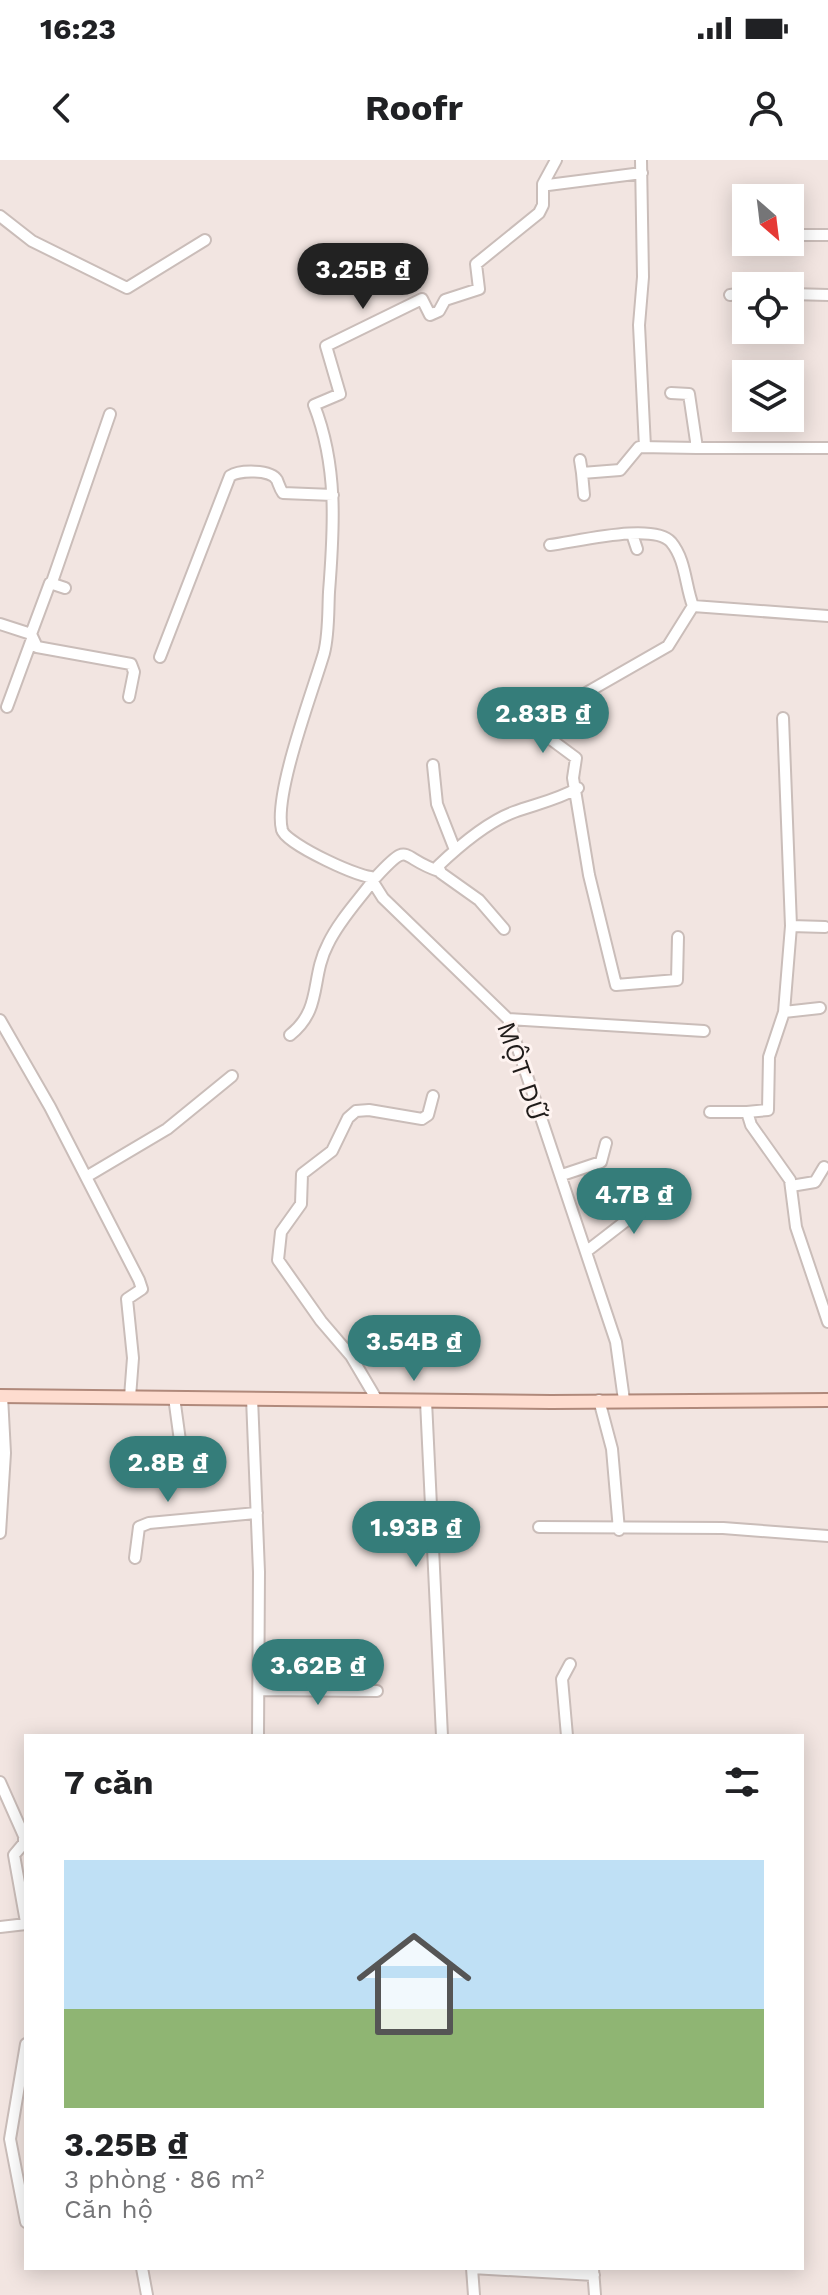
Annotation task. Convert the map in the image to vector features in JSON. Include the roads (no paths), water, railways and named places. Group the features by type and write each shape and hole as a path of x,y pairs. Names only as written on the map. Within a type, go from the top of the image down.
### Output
{"main road":[{"path":"1,1396 426,1401 828,1400"}],"street":[{"path":"371,880 314,855 286,838 280,815 325,648 335,513 327,440 314,405 340,394 324,348 422,299 430,315 439,311 445,300 479,289 476,264 539,213 543,205 543,184 556,160"},
{"path":"641,160 643,277 639,325 645,447"},
{"path":"548,185 642,173"},
{"path":"0,216 32,241 127,288 205,240"},
{"path":"804,235 828,235"},
{"path":"804,294 828,295"},
{"path":"671,393 689,394 697,448"},
{"path":"7,707 110,414"},
{"path":"582,473 620,470 636,450 645,447 828,448"},
{"path":"580,460 584,495"},
{"path":"160,657 230,476 238,471 269,474 277,479 283,493 333,495"},
{"path":"550,545 654,533 669,540 683,566 693,606 668,646 551,713 540,727 545,735 576,758 573,778 578,788 589,875 616,985 677,980 678,937"},
{"path":"632,534 637,549"},
{"path":"52,582 65,588"},
{"path":"693,606 828,616"},
{"path":"0,624 32,636 37,647 131,664 134,672 129,697"},
{"path":"710,1112 768,1110 769,1057 784,1012 791,926 783,718"},
{"path":"433,765 437,804 455,850"},
{"path":"439,871 438,866 455,850 511,813 554,801 578,788"},
{"path":"290,1035 312,1009 320,962 328,942 371,880 400,854 411,855 439,871 479,900 504,929"},
{"name":"MỘT DỮ","path":"371,880 383,898 508,1019 533,1103 562,1175 616,1342 624,1400"},
{"path":"791,926 825,927"},
{"path":"784,1012 820,1008"},
{"path":"508,1019 704,1031"},
{"path":"0,1020 86,1177 142,1289 127,1299 133,1358 130,1397"},
{"path":"86,1177 167,1129 232,1076"},
{"path":"377,1400 351,1356 321,1321 278,1260 279,1240 301,1204 302,1174 332,1151 348,1118 356,1111 422,1119 428,1115 433,1096"},
{"path":"747,1112 751,1125 787,1173 796,1227 828,1322"},
{"path":"562,1175 601,1162 606,1143"},
{"path":"791,1186 815,1182 824,1167"},
{"path":"587,1251 662,1193"},
{"path":"0,1533 5,1453 1,1396"},
{"path":"174,1397 184,1470"},
{"path":"252,1398 257,1513 258,1734"},
{"path":"599,1400 612,1449 619,1530"},
{"path":"426,1401 442,1734"},
{"path":"135,1558 139,1527 149,1523 257,1513"},
{"path":"539,1527 619,1530 723,1528 828,1536"},
{"path":"567,1734 562,1679 570,1664"},
{"path":"259,1690 377,1691"},
{"path":"0,1782 24,1836 22,1851 14,1855 24,1912"},
{"path":"0,1927 24,1923"},
{"path":"24,2069 21,2106 10,2139 24,2212"},
{"path":"142,2270 147,2295"},
{"path":"472,2270 474,2295"},
{"path":"553,2270 594,2271 595,2295"}]}
